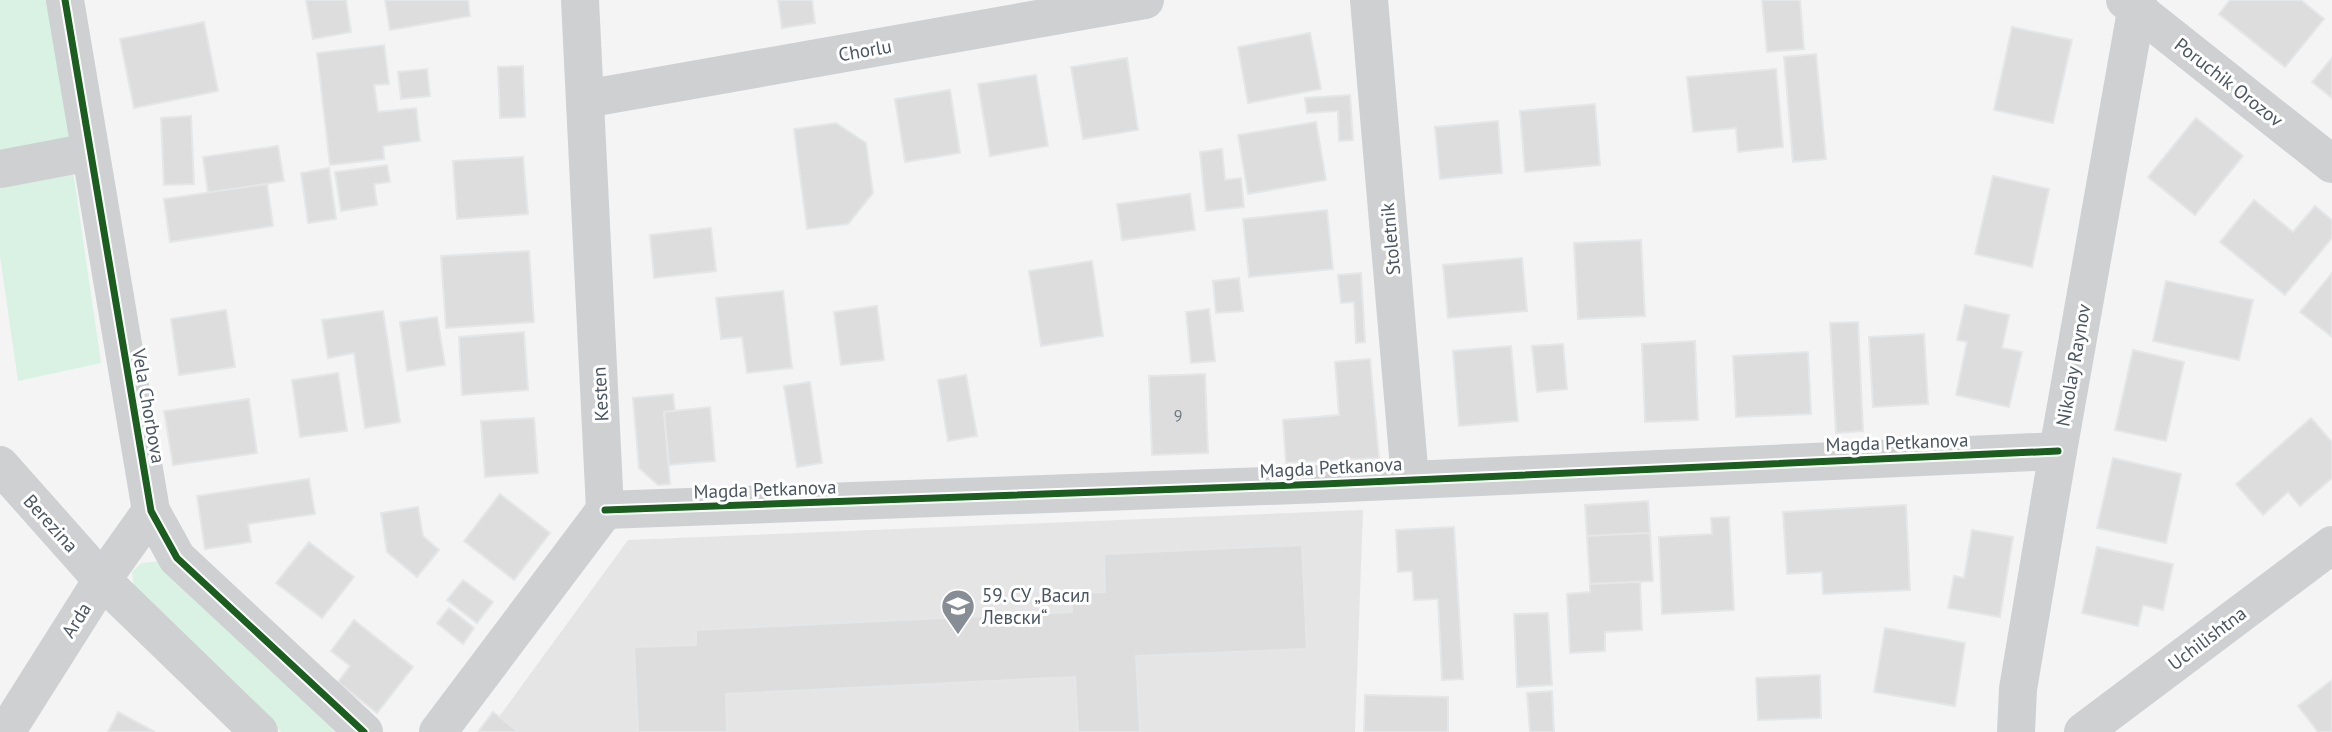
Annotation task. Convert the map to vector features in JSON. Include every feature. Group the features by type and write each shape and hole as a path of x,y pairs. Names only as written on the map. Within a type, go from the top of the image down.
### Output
{"street":[{"name":"Vela Chorbova","path":"65,0 151,512 177,558 364,732"},
{"name":"Kesten","path":"580,0 606,510"},
{"name":"Chorlu","path":"585,99 1144,0"},
{"name":"Stoletnik","path":"1369,0 1410,479"},
{"name":"Poruchik Orozov","path":"2133,3 2332,164"},
{"name":"Nikolay Raynov","path":"2016,732 2018,689 2133,3"},
{"path":"0,169 90,152"},
{"name":"Magda Petkanova","path":"606,510 2058,451"},
{"name":"Berezina","path":"0,465 102,580"},
{"path":"438,732 606,510"},
{"name":"Arda","path":"6,732 102,580 151,512"},
{"name":"Uchilishtna","path":"2083,732 2332,545"},
{"path":"102,580 259,732"}],"shaded area":[{"name":"59. СУ „Васил Левски“","path":"1363,510 1355,732 488,732 628,540"}],"green space":[{"path":"0,0 65,0 90,152 0,169"},
{"path":"73,171 101,363 18,381 0,256 0,186"},
{"path":"164,561 351,732 281,732 134,587 132,572 141,563"}],"building":[{"path":"306,0 346,0 351,32 313,39"},
{"path":"385,0 468,0 470,16 390,30"},
{"path":"778,0 812,0 815,23 782,28"},
{"path":"1762,0 1800,0 1804,49 1767,52"},
{"path":"2230,0 2301,0 2324,19 2285,67 2219,14"},
{"path":"204,22 218,91 134,108 120,39"},
{"path":"2012,27 2072,40 2053,123 1994,110"},
{"path":"1310,33 1321,89 1248,103 1238,47"},
{"path":"384,45 389,84 374,85 378,112 416,108 420,141 383,146 384,159 330,165 317,53"},
{"path":"1816,54 1826,159 1793,162 1784,57"},
{"path":"1127,58 1138,130 1083,139 1071,67"},
{"path":"2332,58 2332,98 2312,82"},
{"path":"523,66 525,117 500,118 498,67"},
{"path":"427,69 430,96 401,99 398,72"},
{"path":"1776,69 1783,147 1738,152 1736,128 1693,132 1687,77"},
{"path":"1036,75 1048,146 990,156 978,84"},
{"path":"950,90 960,153 905,162 895,99"},
{"path":"1350,95 1353,140 1339,141 1338,111 1307,113 1305,98"},
{"path":"1595,104 1600,165 1525,172 1520,111"},
{"path":"191,116 194,184 164,185 161,118"},
{"path":"2196,118 2243,156 2195,215 2148,177"},
{"path":"1498,121 1502,173 1440,179 1435,127"},
{"path":"1316,122 1326,180 1248,194 1238,135"},
{"path":"836,123 866,143 873,193 848,224 807,229 794,129"},
{"path":"278,146 284,181 208,193 203,157"},
{"path":"1222,149 1225,180 1241,178 1244,207 1206,211 1200,152"},
{"path":"523,157 528,214 457,219 453,161"},
{"path":"387,165 390,182 374,184 377,205 341,211 335,172"},
{"path":"329,168 336,219 308,223 301,173"},
{"path":"1993,176 2049,189 2032,267 1975,254"},
{"path":"267,184 273,226 170,242 164,199"},
{"path":"1190,194 1195,230 1122,240 1117,204"},
{"path":"2254,200 2293,232 2315,206 2332,220 2332,238 2285,295 2220,242"},
{"path":"1327,210 1333,269 1249,277 1243,219"},
{"path":"711,228 716,271 654,278 650,235"},
{"path":"1641,240 1645,316 1578,319 1574,243"},
{"path":"529,251 534,322 446,328 441,256"},
{"path":"1522,258 1527,311 1448,318 1443,265"},
{"path":"1092,261 1103,336 1041,346 1029,271"},
{"path":"1361,273 1365,342 1356,343 1354,302 1341,303 1338,275"},
{"path":"2332,273 2332,337 2300,312"},
{"path":"1239,278 1243,311 1216,313 1213,281"},
{"path":"2166,281 2253,300 2239,360 2153,341"},
{"path":"783,291 792,368 747,373 742,337 721,339 716,298"},
{"path":"1965,305 2009,315 2002,348 2022,352 2009,407 1956,395 1967,342 1957,340"},
{"path":"877,306 884,360 841,365 834,312"},
{"path":"1209,309 1215,361 1191,363 1186,312"},
{"path":"226,310 235,367 179,375 171,319"},
{"path":"383,311 400,422 365,428 354,353 328,358 322,320"},
{"path":"437,317 445,365 407,371 400,322"},
{"path":"1858,322 1863,431 1836,433 1830,323"},
{"path":"524,332 528,390 462,395 459,337"},
{"path":"1924,334 1928,404 1873,407 1869,337"},
{"path":"1695,341 1698,420 1645,422 1642,344"},
{"path":"1563,344 1567,389 1537,392 1532,346"},
{"path":"1511,346 1518,421 1459,426 1453,351"},
{"path":"2133,350 2184,362 2166,441 2115,430"},
{"path":"1808,352 1811,414 1736,417 1733,356"},
{"path":"1370,359 1379,458 1286,463 1283,420 1339,415 1335,362"},
{"path":"338,373 347,431 300,437 292,380"},
{"path":"1205,374 1208,453 1152,455 1149,376"},
{"path":"966,375 977,436 948,441 938,380"},
{"path":"810,382 822,463 797,467 784,386"},
{"path":"673,394 675,411 664,412 670,484 658,485 639,468 633,398"},
{"path":"249,399 257,453 173,465 164,411"},
{"path":"710,407 715,461 669,465 664,412"},
{"path":"534,418 538,473 485,477 481,421"},
{"path":"2311,418 2332,442 2332,478 2300,506 2288,492 2263,515 2236,484"},
{"path":"2113,458 2181,474 2166,543 2097,528"},
{"path":"309,479 315,514 248,524 251,542 205,549 197,496"},
{"path":"500,494 550,533 514,580 464,541"},
{"path":"1648,501 1650,533 1587,536 1585,505"},
{"path":"1906,505 1910,590 1823,594 1822,572 1787,574 1783,512"},
{"path":"418,507 423,536 439,550 417,577 387,552 381,513"},
{"path":"1729,517 1734,610 1662,614 1659,537 1712,534 1711,518"},
{"path":"1454,527 1463,679 1442,680 1438,599 1414,600 1412,571 1398,572 1396,530"},
{"path":"1972,530 2013,537 2000,617 1948,608 1954,576 1964,578"},
{"path":"1650,533 1653,581 1590,584 1587,536"},
{"path":"309,542 354,577 322,618 276,583"},
{"path":"1302,545 1307,649 1136,656 1140,732 1078,732 1075,677 726,694 727,732 638,732 634,647 696,645 696,630 1072,612 1071,593 1105,592 1104,554"},
{"path":"2097,547 2173,564 2163,610 2143,605 2138,626 2082,613"},
{"path":"463,580 493,602 477,623 447,600"},
{"path":"1640,582 1642,630 1605,632 1605,651 1570,653 1567,594 1590,592 1590,584"},
{"path":"449,608 474,628 463,644 437,623"},
{"path":"1548,613 1552,685 1517,687 1514,614"},
{"path":"354,620 413,667 377,713 338,682 350,666 331,651"},
{"path":"1885,628 1965,643 1955,706 1874,692"},
{"path":"1820,675 1821,718 1758,720 1756,678"},
{"path":"2332,680 2332,732 2318,732 2298,706"},
{"path":"1552,691 1554,732 1530,732 1527,693"},
{"path":"1365,695 1448,697 1448,732 1364,732"},
{"path":"118,712 155,732 108,732"},
{"path":"493,712 519,732 478,732"}],"cycle path":[{"path":"65,0 151,511 177,558 364,732"},
{"path":"605,510 1323,484 2058,451"}],"place":[{"name":"59. СУ „Васил Левски“","path":"958,636"}]}
